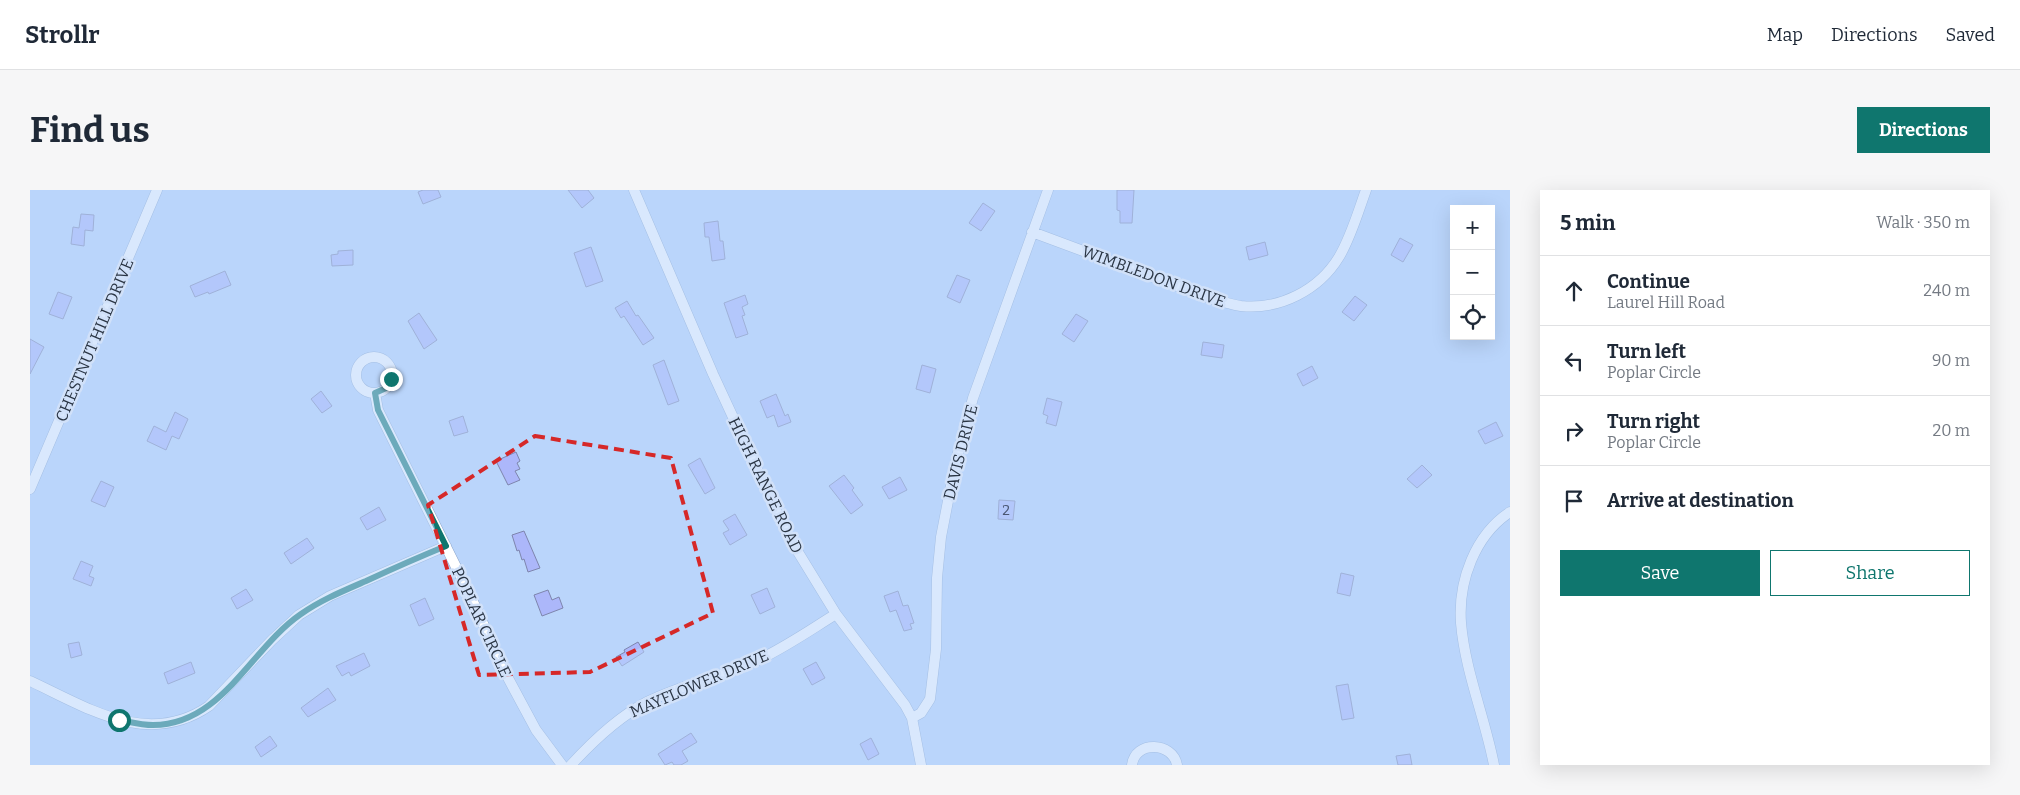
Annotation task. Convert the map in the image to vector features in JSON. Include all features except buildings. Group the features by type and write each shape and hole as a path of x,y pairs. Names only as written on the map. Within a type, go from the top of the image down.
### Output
{"street":[{"name":"CHESTNUT HILL DRIVE","path":"30,489 157,190"},
{"name":"HIGH RANGE ROAD","path":"634,190 713,374 787,534 836,614 905,705 912,718 921,765"},
{"name":"DAVIS DRIVE","path":"912,718 921,713 930,699 936,649 940,545 956,460 973,398 1048,190"},
{"name":"WIMBLEDON DRIVE","path":"1032,232 1215,300 1242,306 1268,304 1292,298 1304,292 1324,277 1339,257 1366,190"},
{"name":"POPLAR CIRCLE","path":"375,393 378,410 446,546 507,676 536,730 562,765"},
{"path":"1494,765 1461,623 1461,598 1466,572 1476,549 1492,527 1510,512"},
{"path":"30,681 119,720 153,725 182,721 209,706 279,633 299,615 330,596 446,546"},
{"name":"MAYFLOWER DRIVE","path":"571,765 625,715 647,702 682,687 754,662 836,614"},
{"path":"1132,765 1135,755 1143,748 1154,746 1169,752 1174,756 1178,765"}],"highlighted area":[{"path":"535,436 671,458 713,613 590,672 479,675 428,505"}],"route":[{"path":"119,720 137,724 167,724 182,721 197,714 220,696 272,640 299,615 330,596 446,546 378,410 375,393 386,388 391,379"}]}
